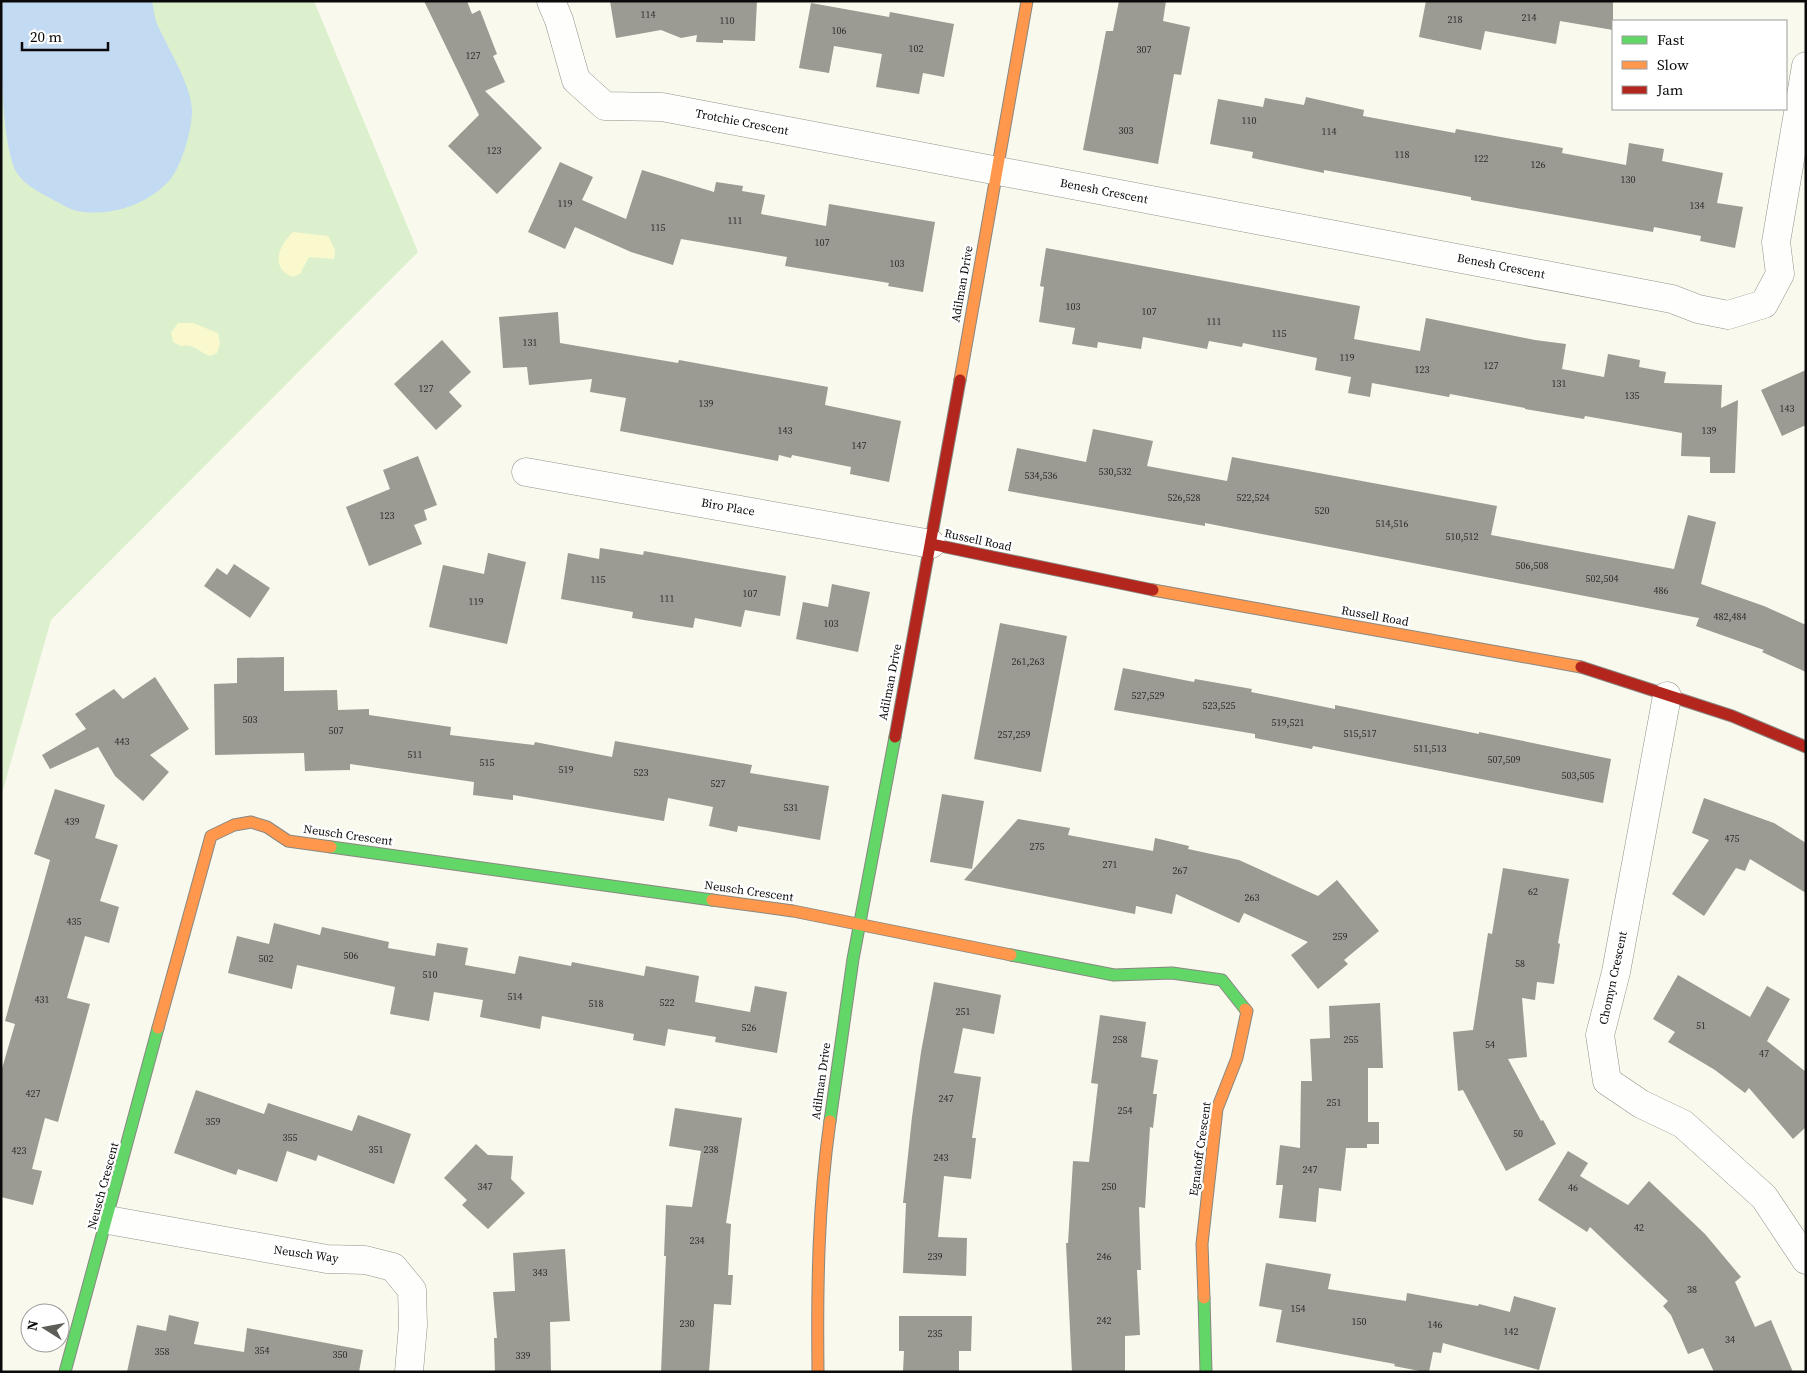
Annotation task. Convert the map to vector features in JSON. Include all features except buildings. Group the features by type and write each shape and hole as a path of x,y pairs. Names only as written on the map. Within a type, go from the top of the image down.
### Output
{"street":[{"name":"Trotchie Crescent","path":"551,1 559,20 576,80 605,106 662,107 996,171"},
{"name":"Adilman Drive","path":"818,1372 817,1279 827,1140 859,926 931,544 1027,1"},
{"name":"Benesh Crescent","path":"996,171 1672,299 1698,309 1728,315 1764,304 1780,274 1776,242 1806,66"},
{"name":"Biro Place","path":"526,472 931,544"},
{"name":"Russell Road","path":"931,544 1111,582 1580,668 1732,716 1806,747"},
{"name":"Chomyn Crescent","path":"1667,696 1616,972 1600,1035 1607,1081 1642,1104 1683,1124 1764,1197 1806,1260"},
{"name":"Neusch Crescent","path":"65,1372 108,1220 200,870 211,836 235,823 263,823 288,841 793,910 859,926"},
{"name":"Egnatoff Crescent","path":"859,926 1114,975 1172,973 1222,980 1247,1011 1237,1058 1217,1108 1202,1244 1206,1372"},
{"name":"Neusch Way","path":"108,1220 327,1259 365,1260 393,1267 412,1290 413,1325 409,1372"}],"green space":[{"path":"1,1 314,1 418,252 51,620 1,797"}],"sand":[{"path":"293,232 328,236 335,250 334,259 309,257 300,274 293,277 286,273 281,268 279,256 284,243"},
{"path":"178,323 193,323 218,333 220,343 217,353 210,356 193,347 181,346 173,342 171,333"}],"water":[{"path":"1,1 152,1 157,24 180,70 188,91 192,111 188,138 181,159 173,176 159,190 126,208 101,212 77,211 40,193 18,175 10,154 6,134 1,64"}],"traffic: fast":[{"path":"830,1121 853,959 895,737"},
{"path":"331,847 712,900"},
{"path":"1011,955 1114,975 1172,973 1222,980 1245,1009"},
{"path":"65,1372 158,1028"},
{"path":"1204,1298 1206,1372"}],"traffic: slow":[{"path":"960,380 1027,1"},
{"path":"1153,590 1581,667"},
{"path":"158,1028 211,836 234,825 251,822 267,827 288,841 331,847"},
{"path":"712,900 793,911 1011,955"},
{"path":"1204,1298 1202,1244 1217,1109 1237,1058 1247,1011 1245,1009"},
{"path":"818,1372 819,1246 830,1121"}],"traffic: jam":[{"path":"895,737 960,380"},
{"path":"931,544 1153,590"},
{"path":"1581,667 1732,716 1806,747"}]}
